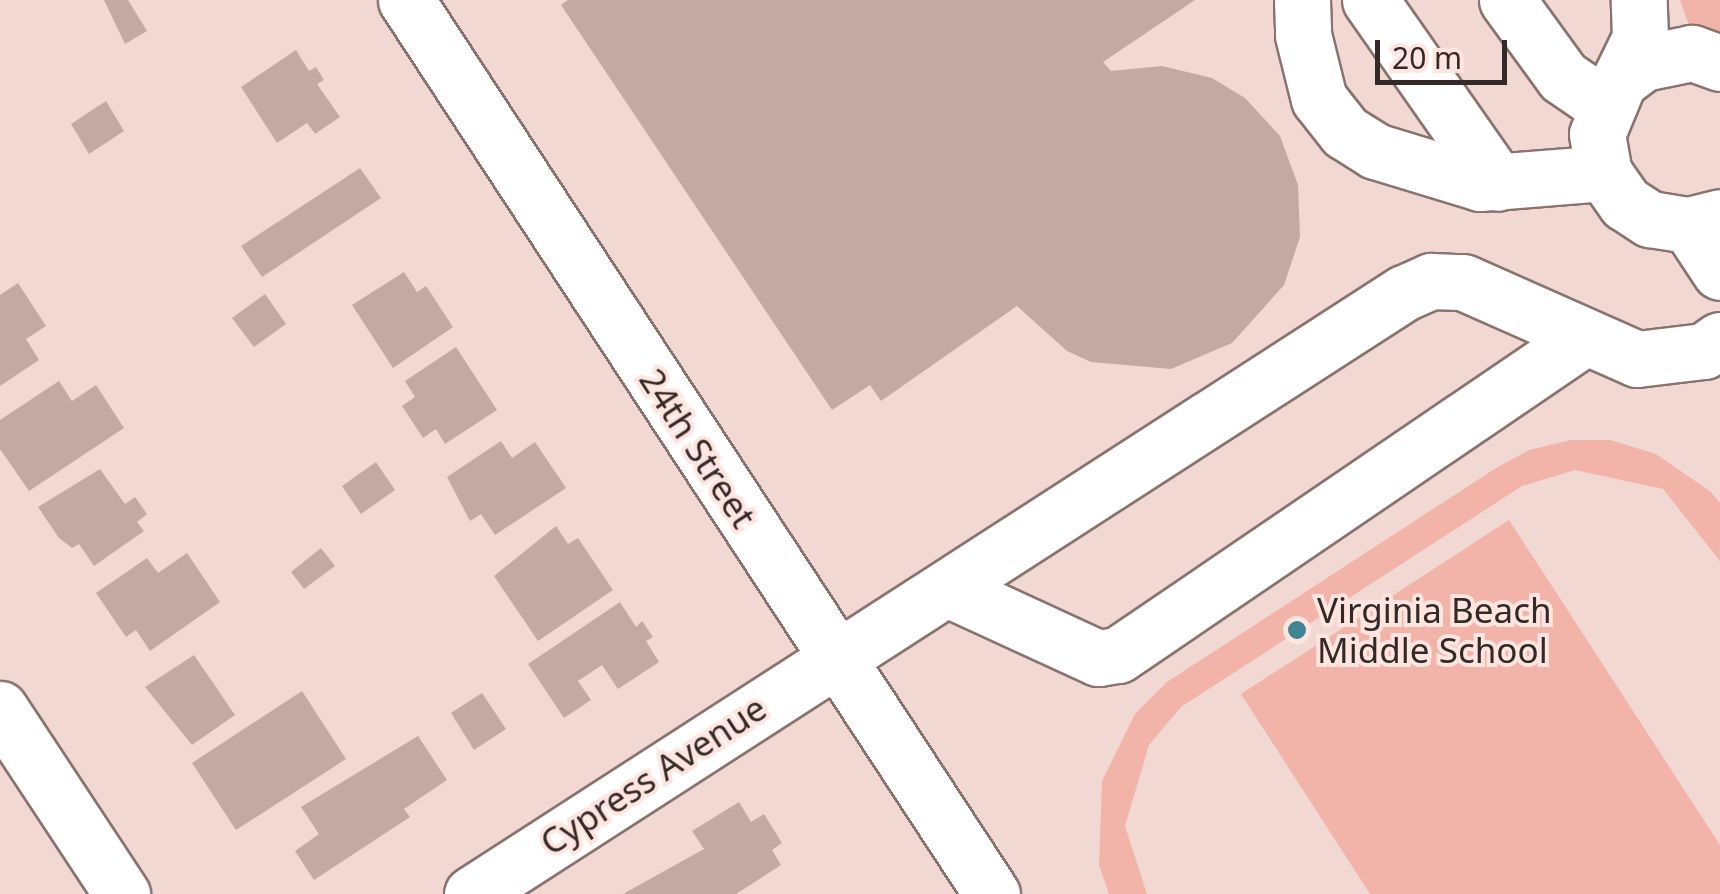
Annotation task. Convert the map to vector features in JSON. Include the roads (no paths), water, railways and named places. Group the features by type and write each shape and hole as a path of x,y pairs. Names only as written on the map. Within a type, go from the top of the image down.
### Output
{"street":[{"name":"24th Street","path":"406,0 992,894"},
{"path":"1302,0 1309,70 1319,99 1345,132 1418,168 1498,182 1604,173"},
{"path":"1370,0 1498,182"},
{"path":"1507,0 1563,78 1612,93"},
{"path":"1639,0 1640,38 1612,93 1598,134 1604,173 1625,202 1650,219 1704,222 1720,272"},
{"path":"1653,0 1703,54"},
{"path":"1612,93 1643,62 1703,54"},
{"name":"Cypress Avenue","path":"472,894 542,875 834,656 950,590 1404,292 1432,281 1462,282 1636,359 1704,351 1720,340"},
{"path":"950,590 1098,658 1118,655 1584,338"},
{"path":"0,709 122,894"}],"place":[{"name":"Virginia Beach Middle School","path":"1297,630"}]}
